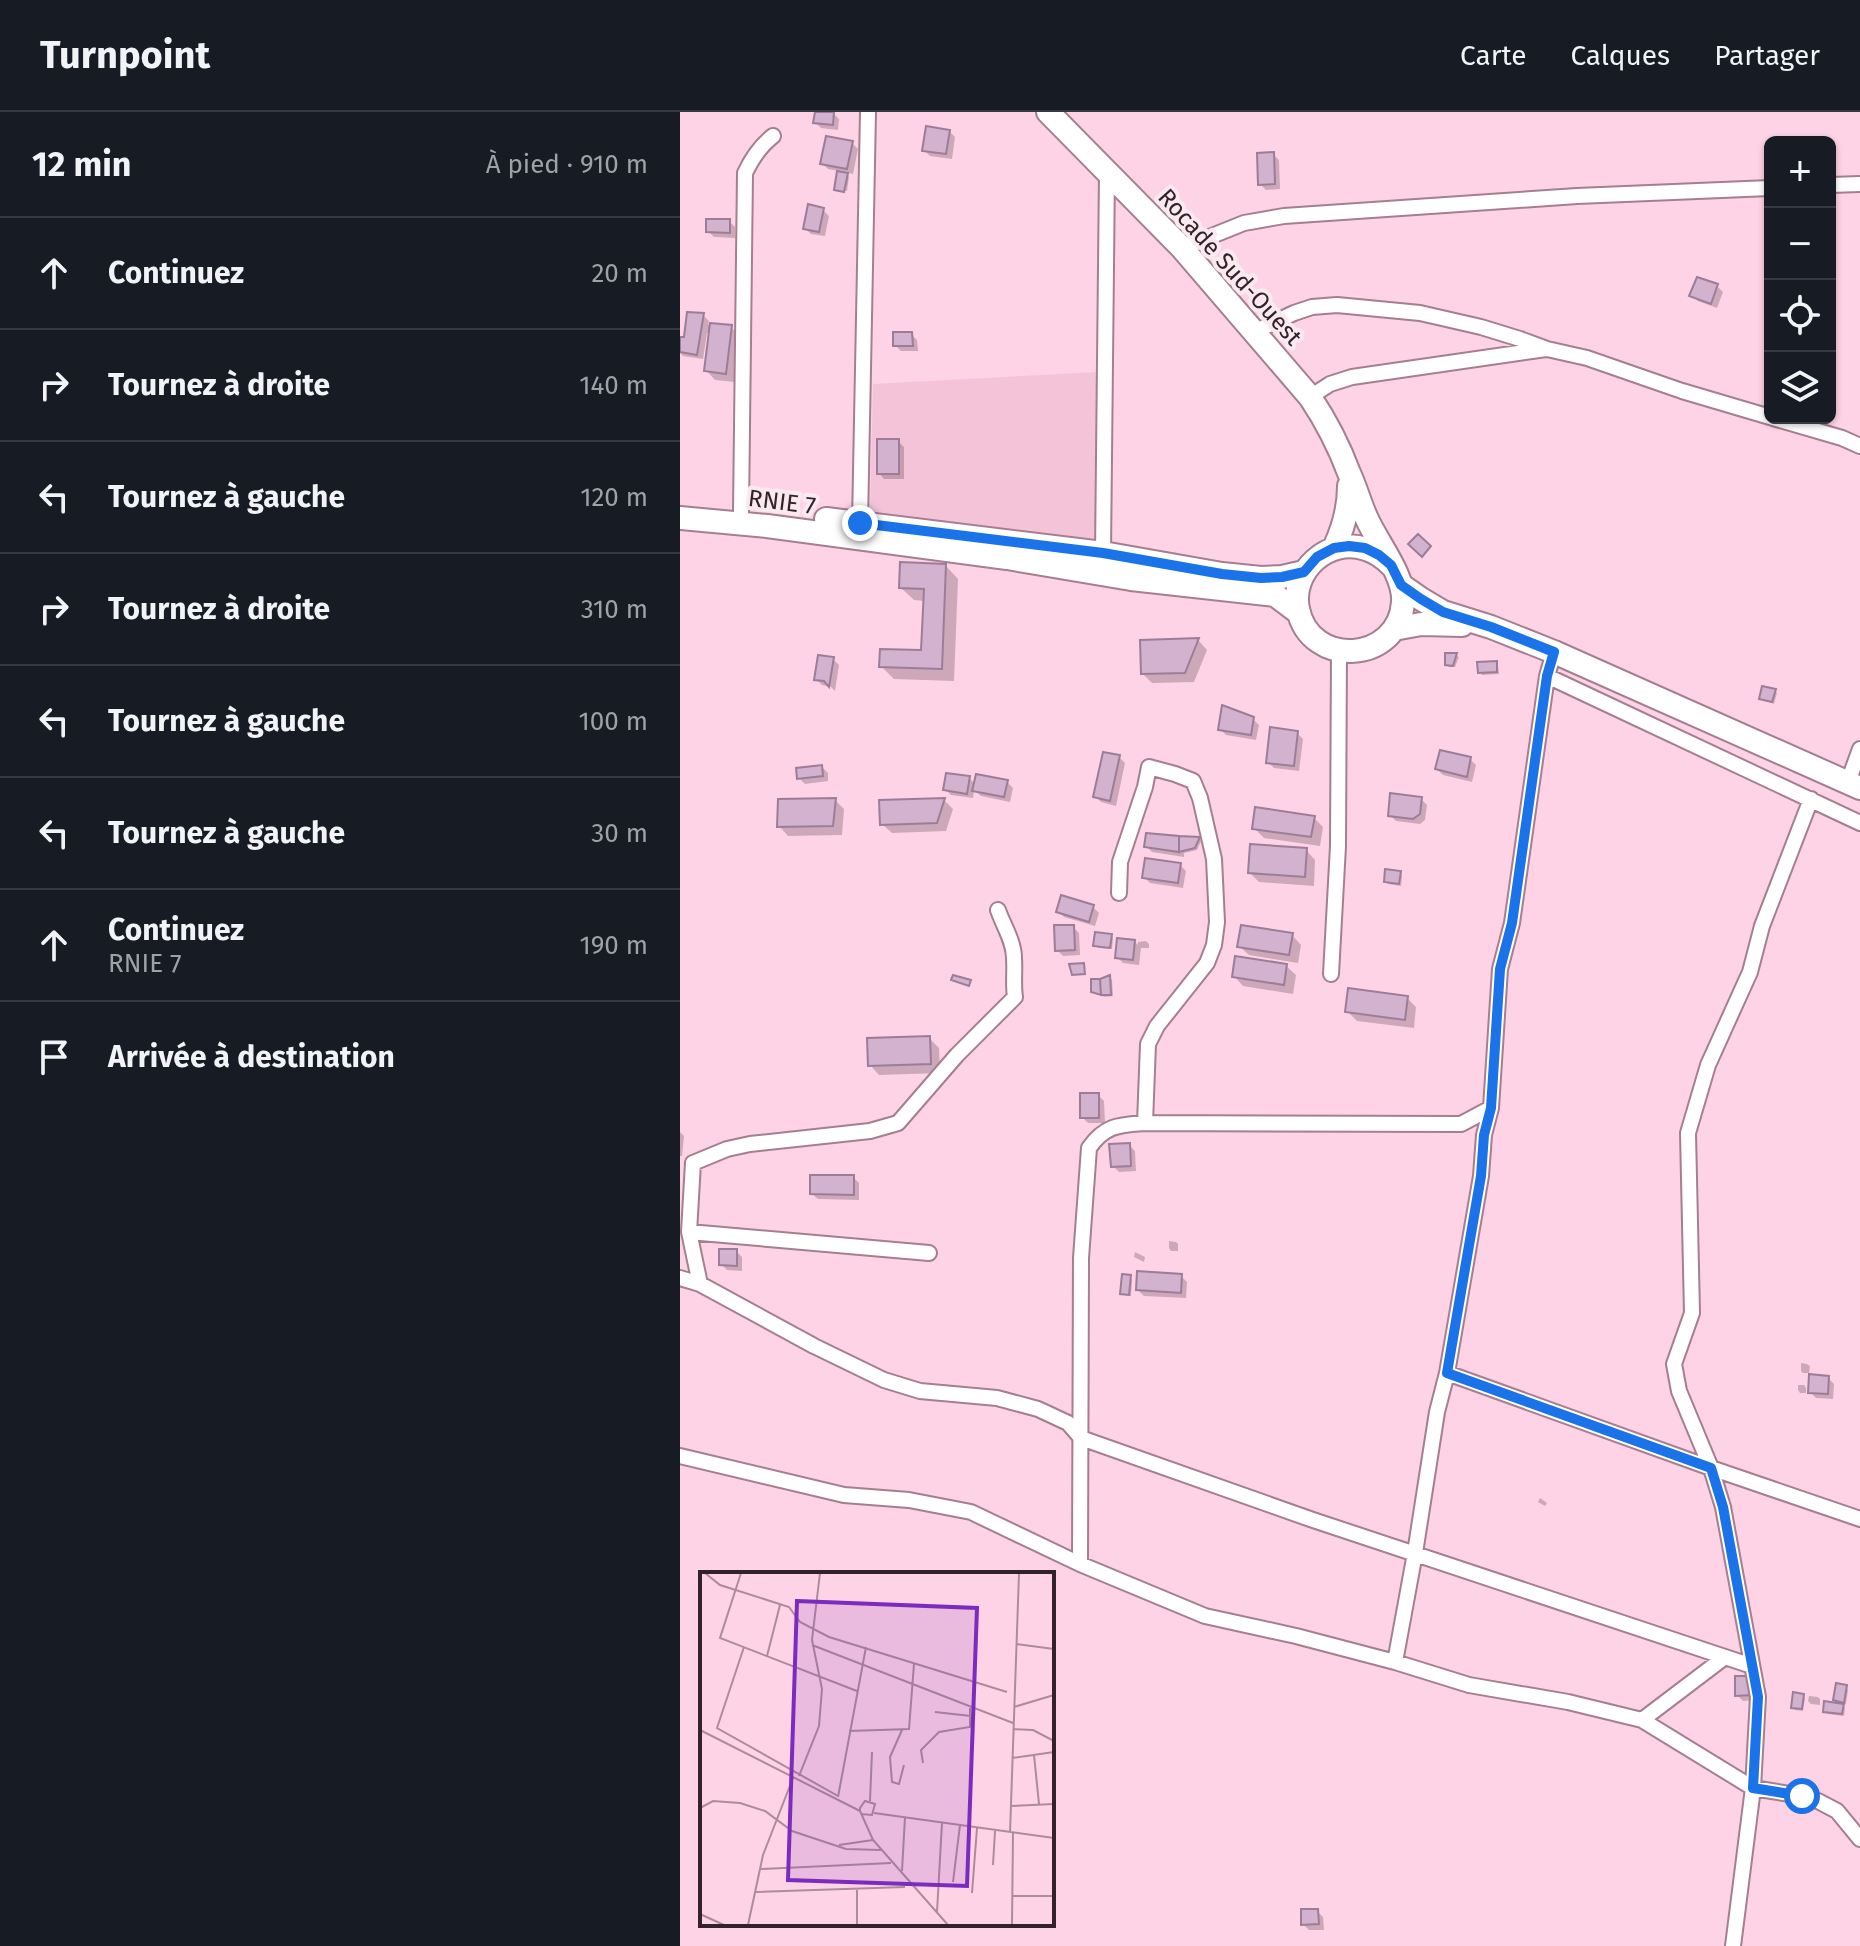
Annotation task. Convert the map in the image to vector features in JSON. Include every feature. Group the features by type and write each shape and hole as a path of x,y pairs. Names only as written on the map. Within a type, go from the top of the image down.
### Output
{"main road":[{"name":"Rocade Sud-Ouest","path":"1048,112 1182,248 1310,397 1323,417 1366,517 1396,575"},
{"name":"Rocade Sud-Ouest","path":"1334,548 1344,529 1348,512 1349,473"},
{"name":"RNIE 7","path":"680,506 860,523 1103,553 1222,574 1261,578 1304,572"},
{"name":"RNIE 7","path":"680,518 767,526 1007,558 1131,579 1275,595 1299,613 1306,629 1318,641 1339,650"},
{"path":"1299,613 1296,599 1299,585 1304,572 1317,557 1334,548 1365,548 1379,555 1421,599 1443,612 1554,652 1854,785"},
{"path":"1339,650 1350,652 1366,649 1382,641 1394,629 1403,600 1396,575"},
{"path":"1394,629 1421,624 1491,627"}],"street":[{"path":"860,523 868,112"},
{"path":"741,512 745,173 762,145 773,136"},
{"path":"1103,553 1107,171"},
{"path":"1836,185 1860,184"},
{"path":"1182,248 1244,223 1284,216 1577,196 1764,188"},
{"path":"1254,332 1312,307 1337,305 1420,313 1587,358 1764,416"},
{"path":"1310,397 1330,384 1352,377 1547,349"},
{"path":"1792,424 1860,446"},
{"path":"1331,974 1338,846 1339,650"},
{"path":"1395,1662 1481,1176 1484,1135 1491,1108 1500,969 1512,923 1547,676 1554,652"},
{"path":"1547,676 1860,823"},
{"path":"1854,785 1860,749"},
{"path":"1119,893 1123,849 1149,767 1193,781 1214,859 1217,922 1214,945 1207,963 1157,1026 1148,1044 1145,1123"},
{"path":"1733,1946 1753,1788 1758,1697 1723,1507 1711,1468 1679,1391 1674,1364 1692,1313 1688,1133 1708,1065 1750,972 1762,926 1811,799"},
{"path":"700,1284 689,1232 693,1163 727,1149 750,1144 870,1131 898,1123 957,1055 1015,997 1014,957 998,910"},
{"path":"1080,1564 1081,1258 1089,1148 1099,1134 1118,1126 1145,1123 1461,1124 1491,1108"},
{"path":"689,1232 929,1253"},
{"path":"680,1278 700,1284 884,1380 920,1391 997,1398 1038,1409 1068,1423 1081,1438 1313,1520 1752,1666"},
{"path":"1447,1373 1860,1519"},
{"path":"680,1456 844,1495 909,1500 971,1512 1080,1564 1205,1616 1296,1636 1469,1685 1568,1702 1642,1720 1753,1788 1802,1796 1837,1811 1860,1839"},
{"path":"1642,1720 1725,1657"}],"shaded area":[{"path":"1098,372 1095,539 870,513 873,384"}],"building":[{"path":"815,112 834,112 833,125 813,123"},
{"path":"926,126 950,130 946,154 922,151"},
{"path":"826,136 853,141 847,169 820,164"},
{"path":"1274,152 1275,184 1258,185 1257,153"},
{"path":"837,171 848,173 844,192 834,190"},
{"path":"808,204 824,208 819,232 803,229"},
{"path":"706,219 730,219 730,233 706,232"},
{"path":"1697,277 1718,284 1711,304 1689,296"},
{"path":"687,312 704,313 697,355 680,352 680,337 684,337"},
{"path":"710,323 732,325 726,374 704,371"},
{"path":"893,332 912,332 913,346 893,346"},
{"path":"877,439 899,439 899,474 877,474"},
{"path":"1418,534 1431,546 1422,557 1408,544"},
{"path":"900,562 946,564 942,669 879,667 880,649 921,650 924,589 899,588"},
{"path":"1199,638 1185,673 1141,674 1140,640"},
{"path":"1445,653 1457,653 1453,666 1445,665"},
{"path":"818,655 834,657 829,687 824,681 814,680"},
{"path":"1497,661 1497,672 1478,673 1477,662"},
{"path":"1762,686 1776,689 1772,702 1759,699"},
{"path":"1222,705 1254,717 1251,735 1218,730"},
{"path":"1270,727 1298,731 1294,766 1266,763"},
{"path":"1440,750 1471,757 1467,777 1435,769"},
{"path":"1103,752 1120,755 1110,801 1093,797"},
{"path":"822,765 823,776 797,779 796,768"},
{"path":"946,773 970,776 967,794 943,790"},
{"path":"976,774 1008,780 1004,797 972,791"},
{"path":"1390,793 1422,797 1420,814 1413,819 1388,816"},
{"path":"836,798 833,826 777,827 778,799"},
{"path":"945,798 937,823 880,825 879,800"},
{"path":"1255,807 1315,816 1311,837 1252,829"},
{"path":"1146,833 1179,836 1179,852 1144,847"},
{"path":"1179,836 1200,837 1195,848 1179,852"},
{"path":"1250,844 1307,848 1305,877 1248,873"},
{"path":"1145,858 1181,863 1178,883 1142,878"},
{"path":"1385,869 1401,871 1399,884 1384,882"},
{"path":"1061,895 1094,905 1089,922 1056,912"},
{"path":"1054,925 1074,925 1075,950 1055,951"},
{"path":"1241,925 1293,933 1289,955 1237,947"},
{"path":"1095,932 1112,934 1110,948 1093,946"},
{"path":"1117,938 1135,940 1133,960 1115,958"},
{"path":"1235,956 1287,964 1284,985 1232,977"},
{"path":"1084,963 1085,974 1072,975 1069,964"},
{"path":"953,975 971,980 969,986 951,980"},
{"path":"1110,975 1111,995 1101,995 1100,979"},
{"path":"1091,979 1100,979 1101,995 1091,992"},
{"path":"1348,988 1408,996 1405,1020 1345,1012"},
{"path":"930,1036 931,1064 868,1066 867,1038"},
{"path":"1080,1093 1099,1093 1099,1118 1080,1118"},
{"path":"1130,1143 1131,1166 1111,1167 1109,1144"},
{"path":"810,1175 854,1175 854,1195 810,1194"},
{"path":"719,1249 737,1249 737,1266 719,1265"},
{"path":"1137,1271 1182,1274 1181,1293 1136,1290"},
{"path":"1122,1274 1131,1275 1129,1295 1120,1294"},
{"path":"1809,1374 1829,1376 1828,1394 1808,1393"},
{"path":"1735,1676 1752,1676 1753,1695 1735,1696"},
{"path":"1836,1683 1847,1685 1844,1703 1833,1700"},
{"path":"1793,1692 1804,1694 1802,1709 1791,1708"},
{"path":"1824,1701 1844,1704 1842,1714 1823,1712"},
{"path":"1301,1909 1318,1909 1319,1924 1301,1925"}],"route":[{"path":"860,523 1103,553 1261,578 1304,572 1317,557 1334,548 1365,548 1391,565 1401,585 1443,612 1554,652 1547,676 1512,923 1500,969 1491,1108 1484,1135 1481,1176 1447,1373 1711,1468 1723,1507 1758,1697 1753,1788 1802,1796"}]}
